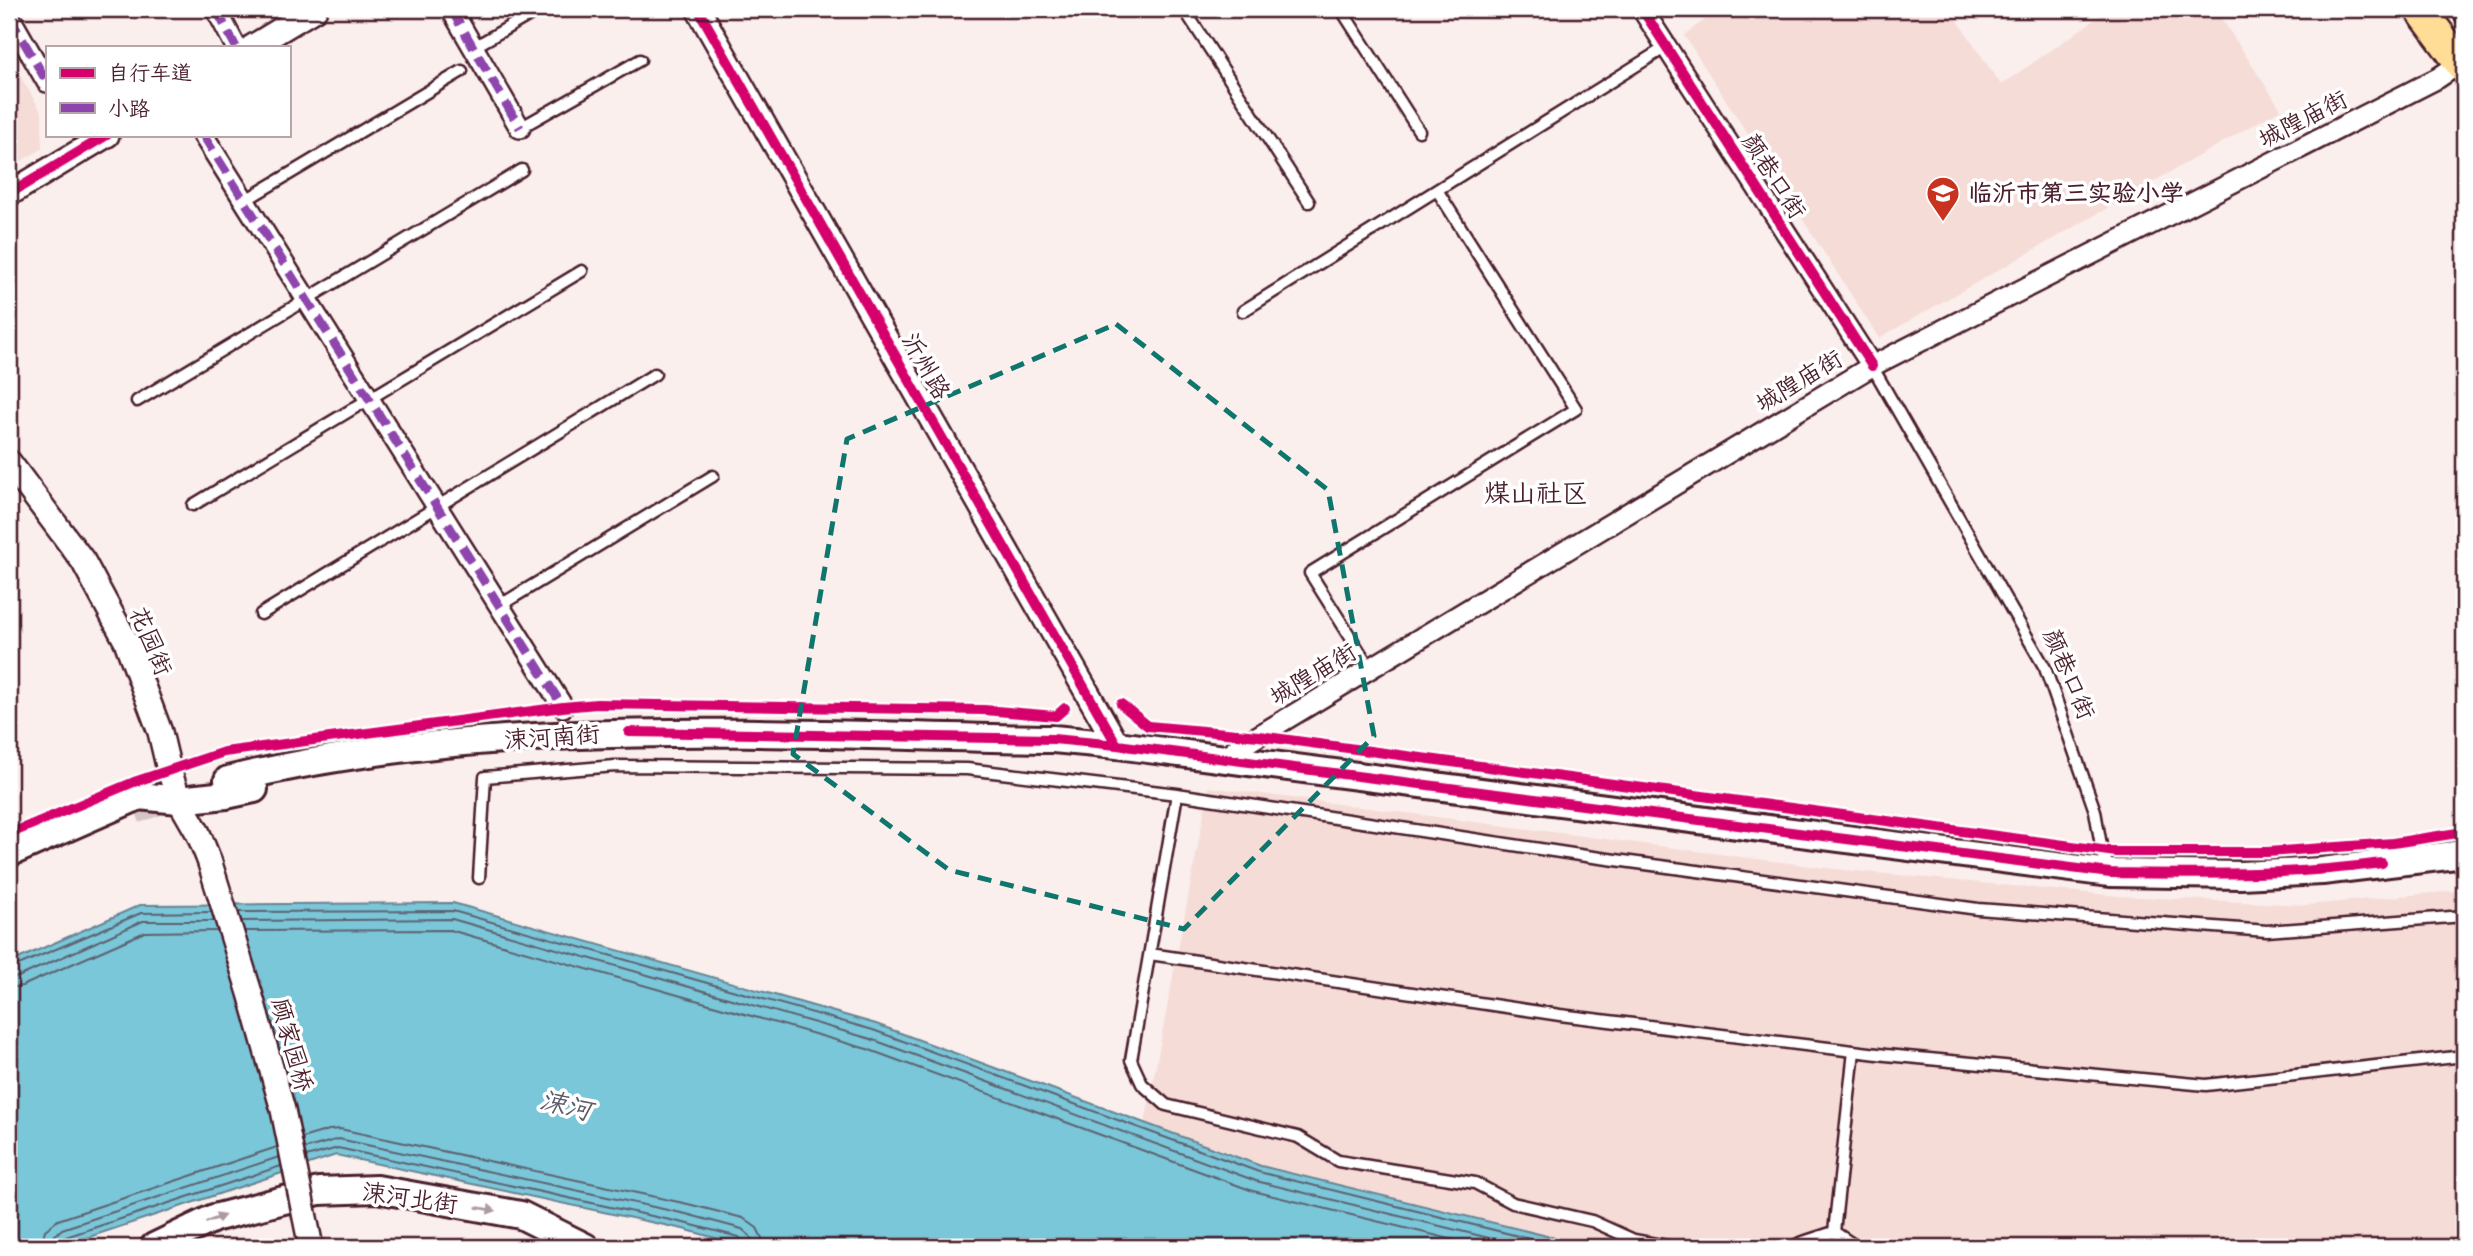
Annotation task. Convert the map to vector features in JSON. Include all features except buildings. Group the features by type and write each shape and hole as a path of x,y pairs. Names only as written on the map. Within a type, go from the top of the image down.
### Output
{"main road":[{"path":"2420,9 2462,66"},
{"name":"涑河南街","path":"228,780 288,765 355,755 468,743 629,732 1053,739 2110,873 2241,875 2322,871 2382,863"},
{"path":"9,853 139,796 179,800 226,795 299,777 367,767 578,746 629,732"},
{"path":"9,867 136,812"},
{"path":"2382,863 2464,846"},
{"path":"2382,863 2464,854"},
{"path":"2382,863 2464,862"},
{"name":"涑河北街","path":"153,1247 214,1218 319,1191 377,1189 521,1215 584,1247"}],"street":[{"path":"216,9 235,46"},
{"path":"254,46 314,9"},
{"path":"450,9 520,128"},
{"name":"沂州路","path":"698,9 1117,745"},
{"name":"颜巷口街","path":"1642,9 1872,366"},
{"path":"9,16 46,80"},
{"name":"城隍庙街","path":"1220,759 1872,366 2462,66"},
{"path":"9,194 82,141 103,136"},
{"path":"203,136 563,707"},
{"name":"花园街","path":"9,462 83,561 126,641 160,732 179,800 198,833 209,860"},
{"name":"顾家园桥","path":"209,860 283,1110 311,1247"}],"lane":[{"path":"474,47 540,9"},
{"path":"1184,9 1309,202"},
{"path":"1341,9 1419,131"},
{"path":"2455,9 2464,21"},
{"path":"1243,310 1666,47"},
{"path":"520,128 640,60"},
{"path":"244,201 463,71"},
{"path":"137,401 522,170"},
{"path":"1370,668 1310,573 1576,409 1437,190"},
{"path":"193,505 582,271"},
{"name":"颜巷口街","path":"1872,366 2045,668 2095,811 2102,851 2110,873"},
{"path":"261,614 655,374"},
{"path":"499,606 713,476"},
{"path":"479,878 485,777 615,766 967,769 1177,794 1586,856 1978,909 2267,931 2464,916"},
{"path":"1177,794 1131,1060 1142,1084 1166,1105 1298,1137 1338,1161 1475,1183 1513,1203 1592,1221 1634,1240 1672,1247"},
{"path":"1150,954 1560,1015 1854,1051 2206,1085 2464,1056"},
{"path":"1833,1232 1854,1051"},
{"path":"1793,1247 1833,1232"},
{"path":"1833,1232 1857,1247"}],"highlighted area":[{"path":"1116,324 1328,490 1374,736 1184,929 949,870 793,754 847,439"}],"shaded area":[{"name":"临沂市第三实验小学","path":"1720,9 1950,9 2001,85 2110,9 2215,9 2281,109 1879,338 1684,35"},
{"path":"9,57 42,113 42,149 9,168"},
{"path":"1209,787 1834,869 2119,896 2307,905 2464,890 2464,1247 1592,1247 1261,1166 1145,1123"}],"water":[{"name":"涑河","path":"453,903 876,1024 1261,1166 1592,1247 748,1247 683,1229 336,1155 59,1247 9,1247 9,963 140,905"}],"tunnel":[{"path":"136,812 172,799"}],"marked path":[{"path":"216,9 235,46"},
{"path":"451,9 520,128"},
{"path":"9,16 46,80"},
{"path":"204,136 563,707"}],"cycle path":[{"path":"698,9 1117,745"},
{"path":"1642,9 1872,366"},
{"path":"9,194 105,136"},
{"path":"9,834 134,782 224,752 563,707 597,704 984,710 1056,716 1065,708"},
{"path":"1121,704 1148,726 1259,736 2116,852 2267,852 2393,843 2464,832"},
{"path":"629,732 1053,739 1117,745 2110,873 2279,872 2382,863"}],"place":[{"name":"临沂市第三实验小学","path":"1943,223"}],"district":[{"name":"煤山社区","path":"1536,493"}]}
